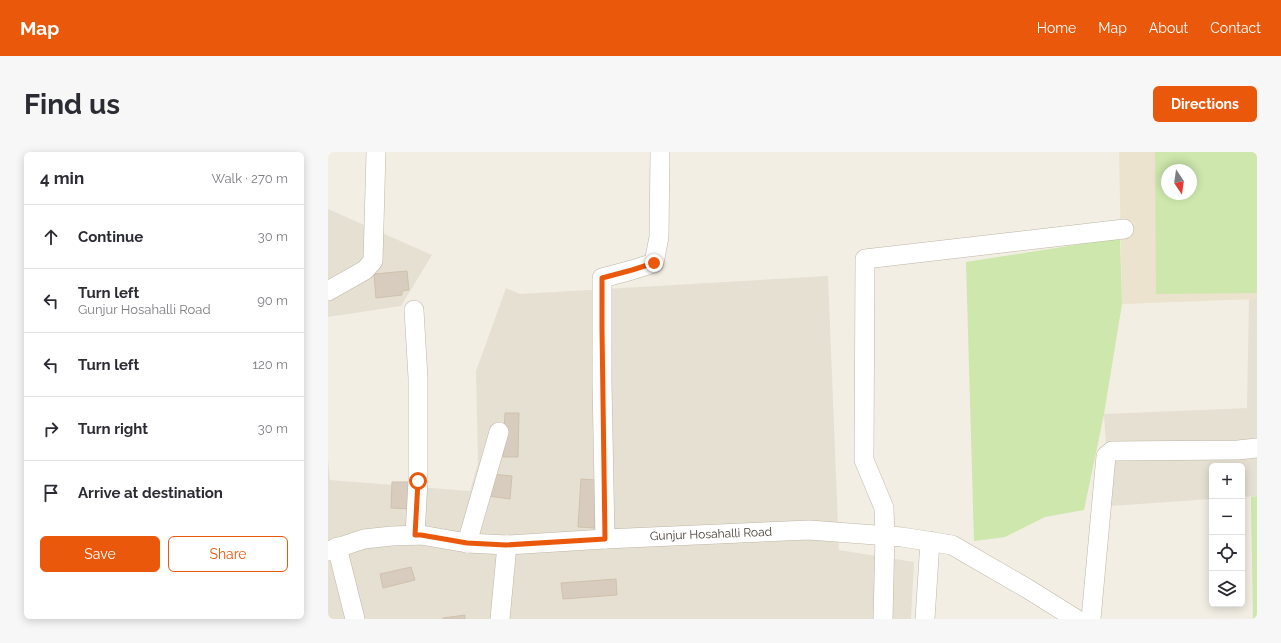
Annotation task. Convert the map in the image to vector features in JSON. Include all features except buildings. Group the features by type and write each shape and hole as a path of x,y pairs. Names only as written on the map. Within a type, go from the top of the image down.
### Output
{"street":[{"path":"328,291 365,270 374,261 376,152"},
{"path":"605,539 602,278 654,263 659,237 660,152"},
{"path":"883,619 885,535 884,508 864,460 865,259 1124,229"},
{"path":"414,310 418,378 418,481 415,535"},
{"path":"467,543 499,432"},
{"path":"1091,619 1106,456 1112,451 1238,450 1257,448"},
{"name":"Gunjur Hosahalli Road","path":"333,549 364,539 415,535 467,543 506,545 809,530 885,535 952,545 1076,619"},
{"path":"924,619 930,541"},
{"path":"500,619 506,545"},
{"path":"333,549 355,619"}],"shaded area":[{"path":"1119,152 1257,152 1257,299 1122,304"},
{"path":"328,209 432,255 401,306 328,317"},
{"path":"828,276 839,550 914,562 911,619 328,619 328,459 330,480 470,491 478,463 476,371 506,288 520,294"},
{"path":"1249,299 1257,299 1257,496 1245,497 1245,463 1209,463 1209,499 1110,506 1104,414 1247,408"}],"green space":[{"path":"1155,152 1257,152 1257,293 1156,294"},
{"path":"1120,238 1122,304 1104,414 1084,510 1045,517 1005,537 974,541 966,262"},
{"path":"1257,496 1257,619 1253,619 1251,497"}],"route":[{"path":"418,481 415,535 467,543 506,545 605,539 602,278 654,263"}]}
